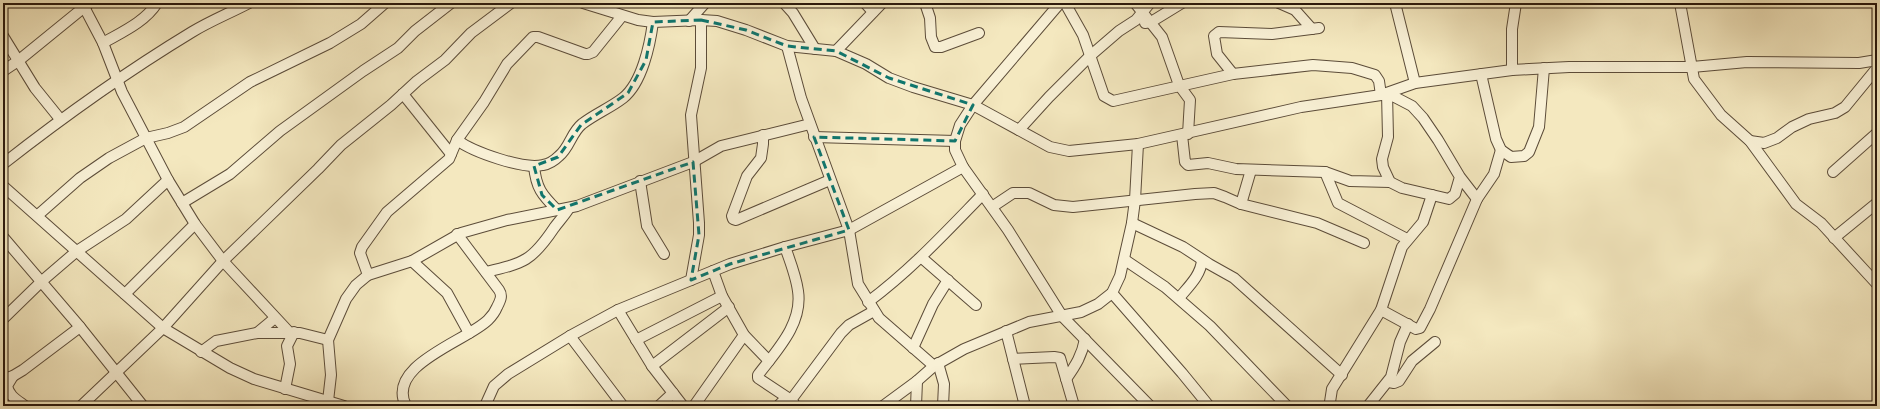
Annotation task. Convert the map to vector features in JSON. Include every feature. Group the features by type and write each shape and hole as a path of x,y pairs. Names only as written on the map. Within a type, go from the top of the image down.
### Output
{"street":[{"path":"103,43 142,20 157,3"},
{"path":"3,164 60,119 117,81 193,32 249,3"},
{"path":"38,215 80,178 110,158 146,138 168,133 184,127 250,82 330,43 361,24 385,3"},
{"path":"182,203 230,174 280,131 362,71 398,48 415,31 450,3"},
{"path":"81,406 163,328 223,261 341,145 427,73 445,60 470,33 511,3"},
{"path":"583,3 608,7 622,16 653,22 701,20 717,21 746,30 787,46 836,51 866,64 889,78 973,105 1050,147 1069,151 1138,144 1301,108 1384,94 1415,83 1512,70 1544,68 1692,67 1747,62 1859,63 1877,60"},
{"path":"689,21 705,3"},
{"path":"784,3 815,48"},
{"path":"865,3 873,12"},
{"path":"836,51 882,3"},
{"path":"925,3 930,18 930,37 935,47 941,47 979,32"},
{"path":"1060,3 973,105 960,125 955,141 955,150 963,167 992,207 1062,316 1150,406"},
{"path":"1065,3 1083,35 1104,96 1113,101 1233,74 1312,66 1352,68 1375,75 1384,94 1388,137 1382,159 1383,167 1390,182"},
{"path":"1135,3 1162,37 1179,85 1190,100 1185,134 1185,164 1208,163 1231,168 1251,170 1325,172 1350,181 1390,182 1402,188 1449,199 1455,194 1460,177"},
{"path":"1020,130 1049,97 1090,56 1118,31 1129,25 1143,13 1150,3"},
{"path":"1129,25 1151,22 1182,3"},
{"path":"1233,74 1215,50 1214,36 1219,32 1272,34 1316,28 1295,10 1279,3"},
{"path":"1395,3 1415,83"},
{"path":"1512,70 1512,29 1516,3"},
{"path":"1680,3 1694,79 1721,115 1750,141 1796,204 1821,223 1877,284"},
{"path":"3,71 18,61 86,5 103,43 117,81 168,180 195,224 223,261 275,318 291,332"},
{"path":"368,275 360,253 362,247 387,212 449,159 457,140 484,102 510,60 533,37 538,37 588,54 593,52 622,16"},
{"path":"691,280 699,235 691,115 701,68 701,20"},
{"path":"457,140 480,153 496,159 534,166 543,165 558,157 566,148 571,136 581,125 628,93 646,60 653,22"},
{"path":"3,36 35,88 60,119"},
{"path":"787,46 801,98 814,137 849,230 858,284 879,318 913,348 936,364 944,384 943,406"},
{"path":"1750,141 1764,143 1777,138 1792,127 1810,119 1836,114 1845,107 1877,68 1859,63"},
{"path":"1481,74 1496,139 1501,150 1511,157 1524,156 1529,152 1539,127 1544,68"},
{"path":"403,94 451,154"},
{"path":"1384,94 1402,100 1412,106 1423,118 1460,177 1477,199"},
{"path":"328,401 332,375 328,340 346,298 356,285 368,275 412,261 457,234 507,220 569,208 693,162 721,146 810,124"},
{"path":"1833,172 1877,133"},
{"path":"763,135 761,158 747,176 732,216 733,219 736,220 830,180"},
{"path":"814,137 955,141"},
{"path":"883,406 918,381 936,364 978,342 1029,322 1081,312 1098,304 1112,292 1120,276 1125,260 1132,223 1135,200 1138,144"},
{"path":"1382,310 1416,329 1420,328 1430,309 1477,199 1494,174 1501,150"},
{"path":"534,166 535,178 539,190 557,210"},
{"path":"485,406 494,386 508,374 570,336 618,310 713,271 785,247 849,230 963,167"},
{"path":"1241,204 1251,170"},
{"path":"1325,172 1338,203 1407,239"},
{"path":"3,319 42,281 77,251 126,220 168,180"},
{"path":"640,181 647,226 664,254"},
{"path":"3,186 38,215 163,328 201,352 254,379 344,406"},
{"path":"992,207 1014,193 1029,193 1054,205 1062,207 1214,193 1241,204 1317,224 1364,243"},
{"path":"778,406 791,402 840,333 922,258 983,194"},
{"path":"1329,405 1332,389 1382,310 1402,247 1407,239 1423,222 1432,195"},
{"path":"1834,238 1877,203"},
{"path":"486,272 513,265 530,258 545,243 569,208"},
{"path":"1132,223 1159,235 1204,264 1234,278 1342,375"},
{"path":"125,294 195,224"},
{"path":"406,406 402,394 407,378 420,364 437,351 490,319 501,297 499,290 457,234"},
{"path":"3,238 42,281 80,327 116,372 138,404"},
{"path":"785,247 796,281 798,302 787,337 768,361 758,378 791,402"},
{"path":"922,258 976,304"},
{"path":"1125,260 1179,298 1210,326 1288,406"},
{"path":"412,261 447,292 469,333"},
{"path":"1179,298 1196,278 1204,264"},
{"path":"713,271 722,296 744,335 768,361"},
{"path":"913,348 933,304 948,280"},
{"path":"1112,292 1182,373 1208,406"},
{"path":"636,340 722,296"},
{"path":"652,366 729,307"},
{"path":"618,310 652,366 683,406"},
{"path":"257,333 275,318"},
{"path":"1368,406 1388,382 1400,342 1408,324"},
{"path":"24,406 13,397 8,390 8,378 80,327"},
{"path":"1006,331 1026,406"},
{"path":"201,352 216,341 257,333 291,332 310,334 328,340"},
{"path":"285,389 290,364 287,346 291,332"},
{"path":"694,406 744,335"},
{"path":"570,336 623,406"},
{"path":"1066,379 1078,363 1082,354 1085,339"},
{"path":"1388,382 1398,382 1412,361 1435,342"},
{"path":"1013,359 1060,358 1074,406"},
{"path":"916,406 918,381"},
{"path":"659,406 673,393"}],"highlighted area":[{"path":"701,20 746,30 787,46 836,51 889,78 973,105 955,141 814,137 849,230 730,264 691,280 699,235 693,162 557,210 542,195 534,166 558,157 581,125 628,93 646,60 653,22"}]}
